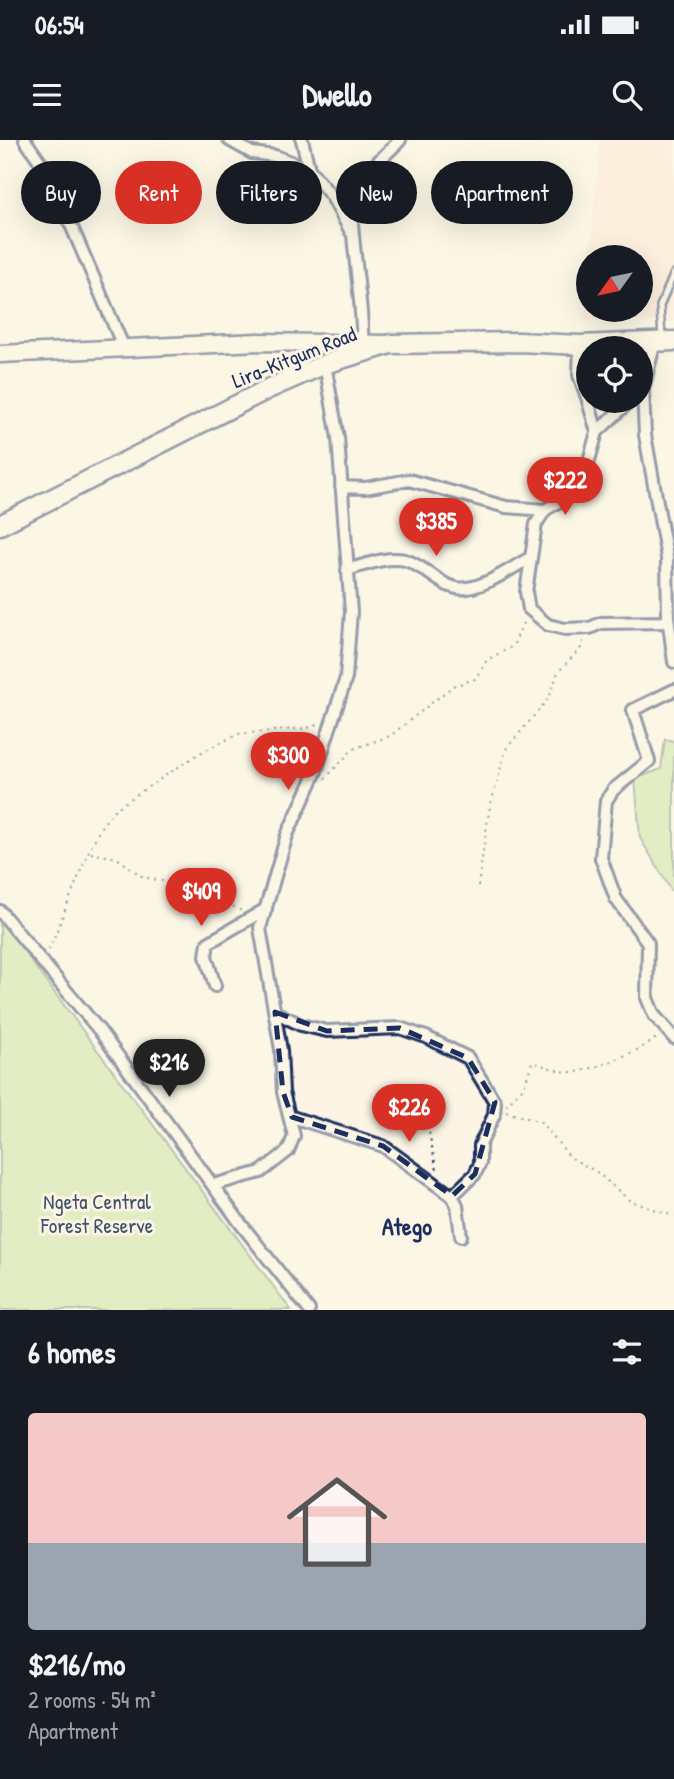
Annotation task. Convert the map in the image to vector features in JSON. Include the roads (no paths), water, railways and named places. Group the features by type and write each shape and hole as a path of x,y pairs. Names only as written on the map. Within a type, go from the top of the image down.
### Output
{"main road":[{"path":"0,354 123,346 362,342 391,344"},
{"name":"Lira-Kitgum Road","path":"0,525 268,389 325,365 391,344 519,342 576,345"}],"street":[{"path":"25,140 50,176 123,346"},
{"path":"229,140 252,153 288,161"},
{"path":"302,140 307,161"},
{"path":"362,342 355,237 350,204 353,194 400,140"},
{"path":"322,185 355,237"},
{"path":"653,365 663,341"},
{"path":"213,1185 246,1178 278,1160 288,1151 294,1136 292,1117 283,1092 275,1013 260,928 287,835 311,783 346,678 351,612 338,438 325,365"},
{"path":"592,413 597,432 583,482 573,494 545,510 536,524 526,592 529,609 552,627 584,628 601,623 669,622"},
{"path":"597,432 618,413"},
{"path":"644,413 667,558 669,622 674,662"},
{"path":"341,487 365,488 408,480 506,507 545,510"},
{"path":"347,570 389,559 404,560 421,566 451,588 466,589 530,558"},
{"path":"674,691 633,710 649,761 613,790 606,801 600,841 601,858 610,887 648,943 647,998 654,1015 674,1038"},
{"path":"215,986 206,956 208,943 266,909"},
{"path":"0,911 43,966 99,1030 309,1310"},
{"path":"275,1013 301,1025 327,1031 400,1028 454,1049 468,1058 482,1076 495,1102 495,1109 480,1145 480,1163 475,1174 452,1196"},
{"path":"292,1117 383,1146 452,1196 457,1205 461,1236"}],"lane":[{"path":"663,341 660,306 674,272"}],"district":[{"name":"Atego","path":"407,1226"}],"park label":[{"name":"Ngeta Central Forest Reserve","path":"97,1213"}]}
